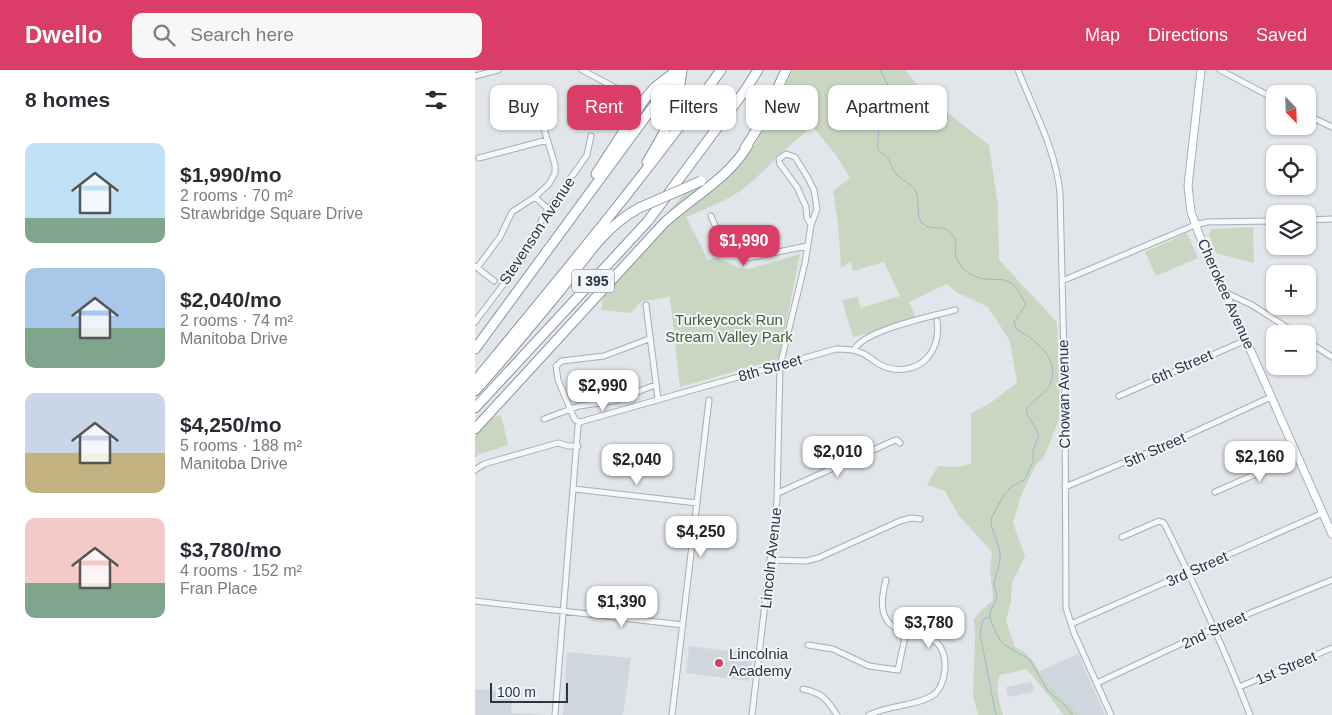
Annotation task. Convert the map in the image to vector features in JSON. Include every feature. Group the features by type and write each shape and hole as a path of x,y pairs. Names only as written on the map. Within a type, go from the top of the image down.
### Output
{"highway":[{"path":"475,349 680,70"},
{"path":"543,256 649,93 680,70"},
{"path":"624,198 672,118 677,103 680,70"},
{"path":"475,381 624,198 685,120 721,70"},
{"name":"I 395","path":"475,408 648,221 746,89 757,70"},
{"path":"475,429 664,224 735,164 763,120 786,70"},
{"path":"475,391 520,340 603,237 619,221 639,208 701,181 725,168 748,144"}],"street":[{"path":"475,76 498,70"},
{"path":"582,70 610,85"},
{"name":"Chowan Avenue","path":"1018,70 1051,154 1058,178 1061,209 1065,601 1071,624 1111,715"},
{"name":"Cherokee Avenue","path":"1201,70 1189,180 1190,203 1195,225 1332,534"},
{"path":"1220,70 1266,93"},
{"path":"1316,120 1332,128"},
{"path":"494,281 476,267 500,237 512,212 535,197 549,184 555,174 555,165 544,130"},
{"name":"Stevenson Avenue","path":"475,322 527,253 540,221 585,158 589,150 591,136"},
{"path":"479,158 547,140"},
{"name":"Lincoln Avenue","path":"752,715 771,560 777,493 780,366 805,263 811,225 817,209 814,190 795,157 786,154 779,158 780,164 797,188 806,207 807,218 811,225"},
{"path":"535,197 549,209"},
{"path":"711,216 720,236 729,248 748,258 807,246"},
{"path":"1316,220 1332,219"},
{"path":"1062,281 1195,225 1207,222 1266,221"},
{"path":"1225,292 1252,305 1283,325"},
{"path":"646,305 658,399"},
{"path":"937,321 938,335 933,350 924,361 912,368 892,369 854,350 859,343 868,337 908,323 955,310"},
{"path":"555,715 578,446 578,426 580,422 575,420 558,380 556,366 562,361 604,356 649,339"},
{"name":"6th Street","path":"1119,396 1246,340"},
{"path":"1316,347 1332,357"},
{"name":"8th Street","path":"580,422 837,349 854,350"},
{"path":"544,419 570,408 614,401 655,385"},
{"name":"5th Street","path":"1065,487 1165,446 1271,398"},
{"path":"672,715 709,400"},
{"path":"777,493 893,441 897,440 900,443"},
{"path":"475,470 484,464 558,443 578,446"},
{"path":"1215,492 1297,456"},
{"path":"574,489 697,503"},
{"name":"3rd Street","path":"1071,624 1323,513"},
{"path":"771,560 806,561 818,558 900,520 920,519"},
{"path":"1122,537 1159,521 1164,522 1214,630 1250,715"},
{"path":"869,715 881,710 925,699 940,690 943,679 945,660 942,649 937,642 894,627 885,616 881,597 886,580"},
{"name":"2nd Street","path":"1097,683 1214,630 1332,580"},
{"path":"475,601 683,625"},
{"path":"808,645 833,649 869,666 898,670 906,632"},
{"name":"1st Street","path":"1239,688 1332,648"},
{"path":"803,689 819,694 829,702 837,715"}],"shaded area":[{"name":"Lincolnia Academy","path":"689,646 753,654 749,681 686,673"},
{"path":"567,652 631,658 623,715 563,715"},
{"path":"1078,654 1105,715 1076,715 1035,673"},
{"path":"1032,682 1034,692 1008,697 1006,687"},
{"path":"475,689 512,692 511,713 548,715 475,715"}],"green space":[{"path":"793,70 905,70 918,85 828,85 828,130 947,130 947,112 989,145 998,205 999,260 1057,322 1060,416 1043,458 1035,466 1020,498 1013,523 1025,556 1012,583 1011,601 1006,621 1015,647 1031,659 1048,684 1080,715 1064,715 1027,669 1000,675 998,690 1003,715 978,715 973,695 974,619 993,600 990,569 992,552 959,516 945,491 927,485 938,466 956,467 971,464 971,413 989,404 1017,383 1010,341 988,307 956,292 947,284 909,302 918,322 866,337 865,334 853,337 842,300 858,297 861,308 900,296 884,262 853,271 851,262 841,268 838,223 833,191 850,178 836,155 815,130 818,130 818,85 786,85"},
{"name":"Turkeycock Run Stream Valley Park","path":"763,130 809,130 739,192 705,210 686,217 708,260 717,257 739,268 749,269 800,254 779,359 680,387 670,297 642,301 631,313 601,310 605,283 683,195 702,185 719,180 743,161"},
{"path":"1253,227 1254,263 1216,253 1209,235 1212,229"},
{"path":"1187,233 1198,258 1156,276 1145,252"},
{"path":"501,415 508,445 480,454 475,458 475,436 486,419"}],"waterway":[{"path":"880,70 896,101 881,118 878,133 878,149 888,158 897,175 914,188 921,222 926,226 943,228 952,234 956,241 956,255 962,267 979,278 1006,281 1017,289 1026,304 1014,322 1017,330 1033,339 1040,346 1046,353 1053,370 1048,388 1026,410 1039,435 1033,451 1033,461 1025,479 1005,493 992,517 991,524 1000,551 1000,561 994,583 997,597 990,612 990,618 1003,644 1030,660 1048,691 1066,706 1073,715"},
{"path":"989,617 983,619 980,634 996,715"}],"place":[{"name":"Lincolnia Academy","path":"719,663"}]}
